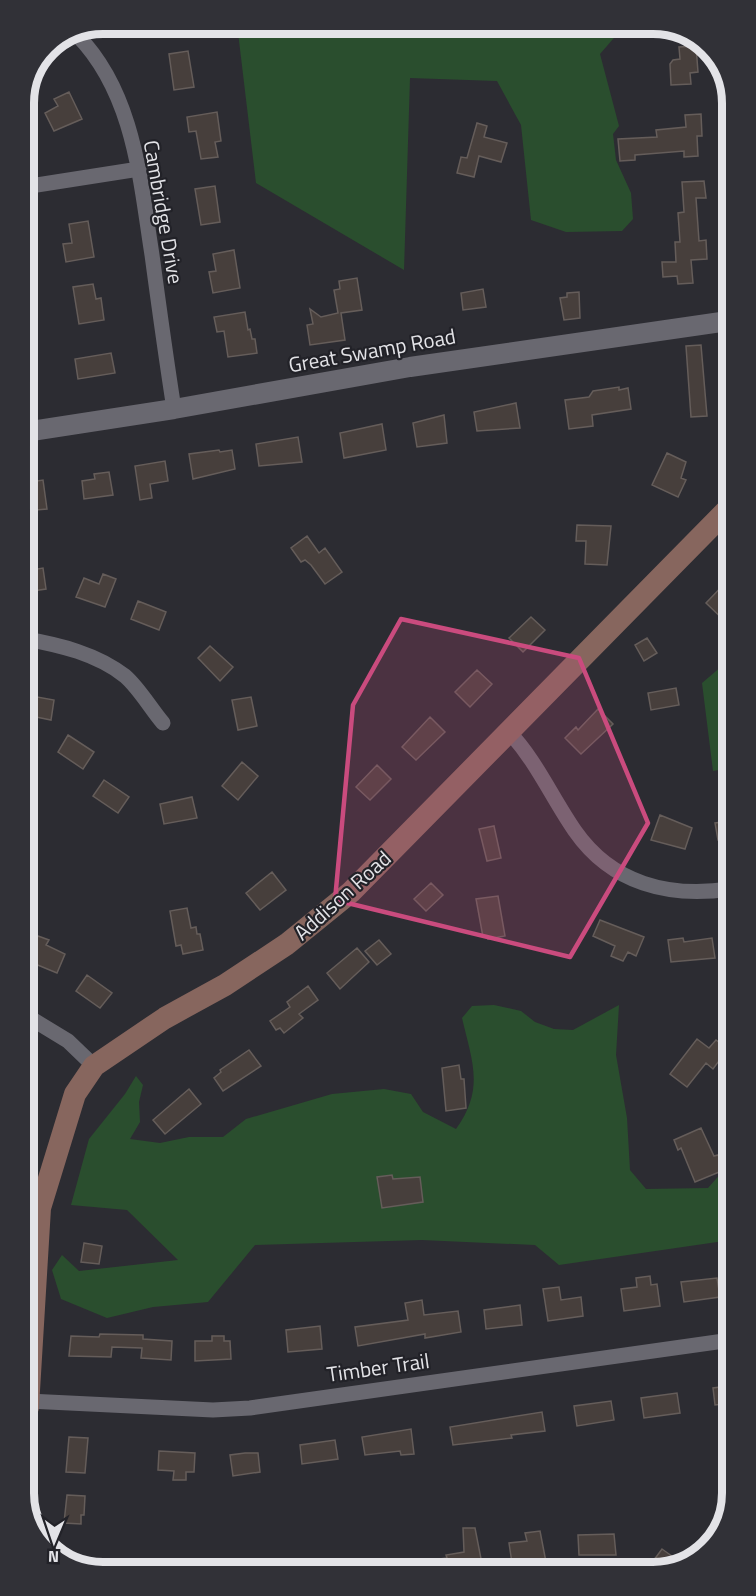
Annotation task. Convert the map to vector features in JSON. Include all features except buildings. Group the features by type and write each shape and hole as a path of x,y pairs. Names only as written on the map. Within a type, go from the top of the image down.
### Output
{"main road":[{"name":"Addison Road","path":"35,1284 40,1208 75,1094 93,1066 165,1018 225,985 287,944 351,892 722,515"}],"street":[{"name":"Cambridge Drive","path":"80,39 107,75 126,117 139,169 174,409"},
{"path":"35,185 139,169"},
{"name":"Great Swamp Road","path":"35,430 174,409 410,367 722,322"},
{"path":"35,640 58,644 90,656 125,676 163,723"},
{"path":"508,731 528,755 583,842 619,873 632,881 665,890 697,893 722,890"},
{"path":"35,1021 68,1041 93,1066"},
{"name":"Timber Trail","path":"35,1401 213,1410 250,1407 722,1341"}],"highlighted area":[{"path":"401,619 579,658 648,823 570,957 335,900 353,705"}],"green space":[{"path":"238,35 616,35 600,54 619,126 613,134 616,160 631,193 633,219 622,231 566,232 531,220 521,125 497,81 410,78 404,270 256,183"},
{"path":"722,666 722,769 713,771 702,683"},
{"path":"494,1005 521,1011 535,1022 554,1029 573,1030 619,1005 616,1055 627,1118 630,1170 646,1189 708,1188 722,1172 722,1241 559,1265 535,1245 422,1240 255,1245 208,1302 153,1307 107,1318 61,1299 52,1270 62,1255 79,1271 178,1260 127,1210 71,1205 89,1139 125,1094 136,1076 143,1085 139,1102 140,1122 130,1139 160,1143 189,1137 223,1137 246,1119 332,1094 384,1089 411,1094 423,1112 456,1129 471,1101 473,1088 472,1061 462,1018 472,1006"}]}
